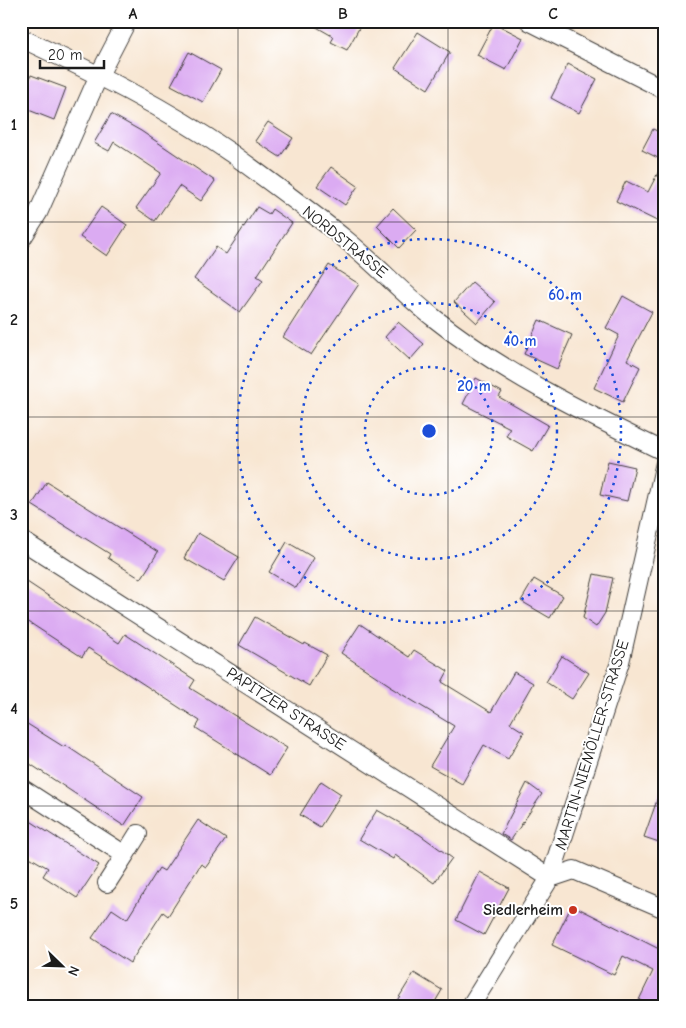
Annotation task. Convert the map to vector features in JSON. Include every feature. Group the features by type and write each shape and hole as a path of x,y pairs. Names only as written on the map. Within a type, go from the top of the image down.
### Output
{"street":[{"path":"21,240 38,213 99,75 127,21"},
{"path":"529,21 665,90"},
{"name":"NORDSTRASSE","path":"21,38 99,75 166,111 230,153 346,239 434,318 497,362 582,411 665,452"},
{"name":"MARTIN-NIEMÖLLER-STRASSE","path":"470,1007 550,878 620,662 665,463"},
{"name":"PAPITZER STRASSE","path":"21,540 550,878"},
{"path":"21,788 125,855"},
{"path":"107,883 138,834"},
{"path":"550,878 574,870 665,909"}],"building":[{"path":"306,21 363,21 347,50 331,42 334,37"},
{"path":"494,23 523,38 506,70 477,55"},
{"path":"418,32 450,52 428,89 395,68"},
{"path":"189,52 221,70 203,102 171,85"},
{"path":"568,64 597,79 579,113 551,98"},
{"path":"31,75 66,88 54,120 21,107 21,101"},
{"path":"111,114 141,131 215,181 201,201 179,186 155,221 136,208 161,173 114,142 109,151 94,143"},
{"path":"268,122 293,138 280,157 255,141"},
{"path":"653,129 665,135 665,225 616,201 626,181 648,192 664,161 642,150"},
{"path":"331,167 358,186 345,205 317,186"},
{"path":"101,207 127,225 107,256 80,237"},
{"path":"257,207 269,214 272,209 292,223 257,276 263,280 240,312 194,279 216,247 226,254"},
{"path":"393,208 416,230 399,248 377,226"},
{"path":"329,265 359,284 311,355 283,337"},
{"path":"472,282 495,302 477,323 454,302"},
{"path":"623,296 652,312 627,360 640,367 623,402 594,388 619,335 606,328"},
{"path":"539,320 572,335 557,369 524,354"},
{"path":"398,322 424,344 410,360 385,337"},
{"path":"476,378 502,392 499,397 548,425 533,451 506,436 510,428 463,404"},
{"path":"608,461 635,467 627,501 600,495"},
{"path":"47,482 158,552 141,579 108,558 110,554 32,505"},
{"path":"198,533 239,557 224,581 184,558"},
{"path":"287,542 314,558 296,588 269,572"},
{"path":"594,574 613,578 605,613 596,627 583,618"},
{"path":"21,578 119,643 125,634 195,680 190,688 287,748 270,775 196,728 200,721 88,648 82,657 21,617"},
{"path":"534,579 563,596 550,618 521,601"},
{"path":"255,617 304,645 305,643 327,655 309,686 239,645"},
{"path":"360,624 409,657 414,650 448,671 442,682 491,712 514,672 533,683 510,723 524,732 508,759 484,745 462,784 430,766 454,726 390,687 341,653"},
{"path":"562,656 589,673 572,699 546,682"},
{"path":"21,720 64,747 65,745 143,797 124,826 21,758"},
{"path":"321,781 341,794 320,827 300,815"},
{"path":"527,783 542,794 511,840 501,834"},
{"path":"662,786 665,786 665,844 644,837"},
{"path":"377,810 419,834 452,858 434,883 395,855 393,859 359,839"},
{"path":"21,815 99,865 77,898 43,876 48,868 21,852"},
{"path":"198,820 226,839 206,867 201,864 168,916 163,912 130,963 92,938 112,909 127,919 159,868 164,871"},
{"path":"480,872 509,888 484,935 456,920"},
{"path":"572,905 663,951 665,948 665,1007 654,1007 639,1000 653,971 623,956 614,975 552,945"},
{"path":"414,973 442,990 432,1007 393,1007"}],"place":[{"name":"Siedlerheim","path":"573,910"}]}
